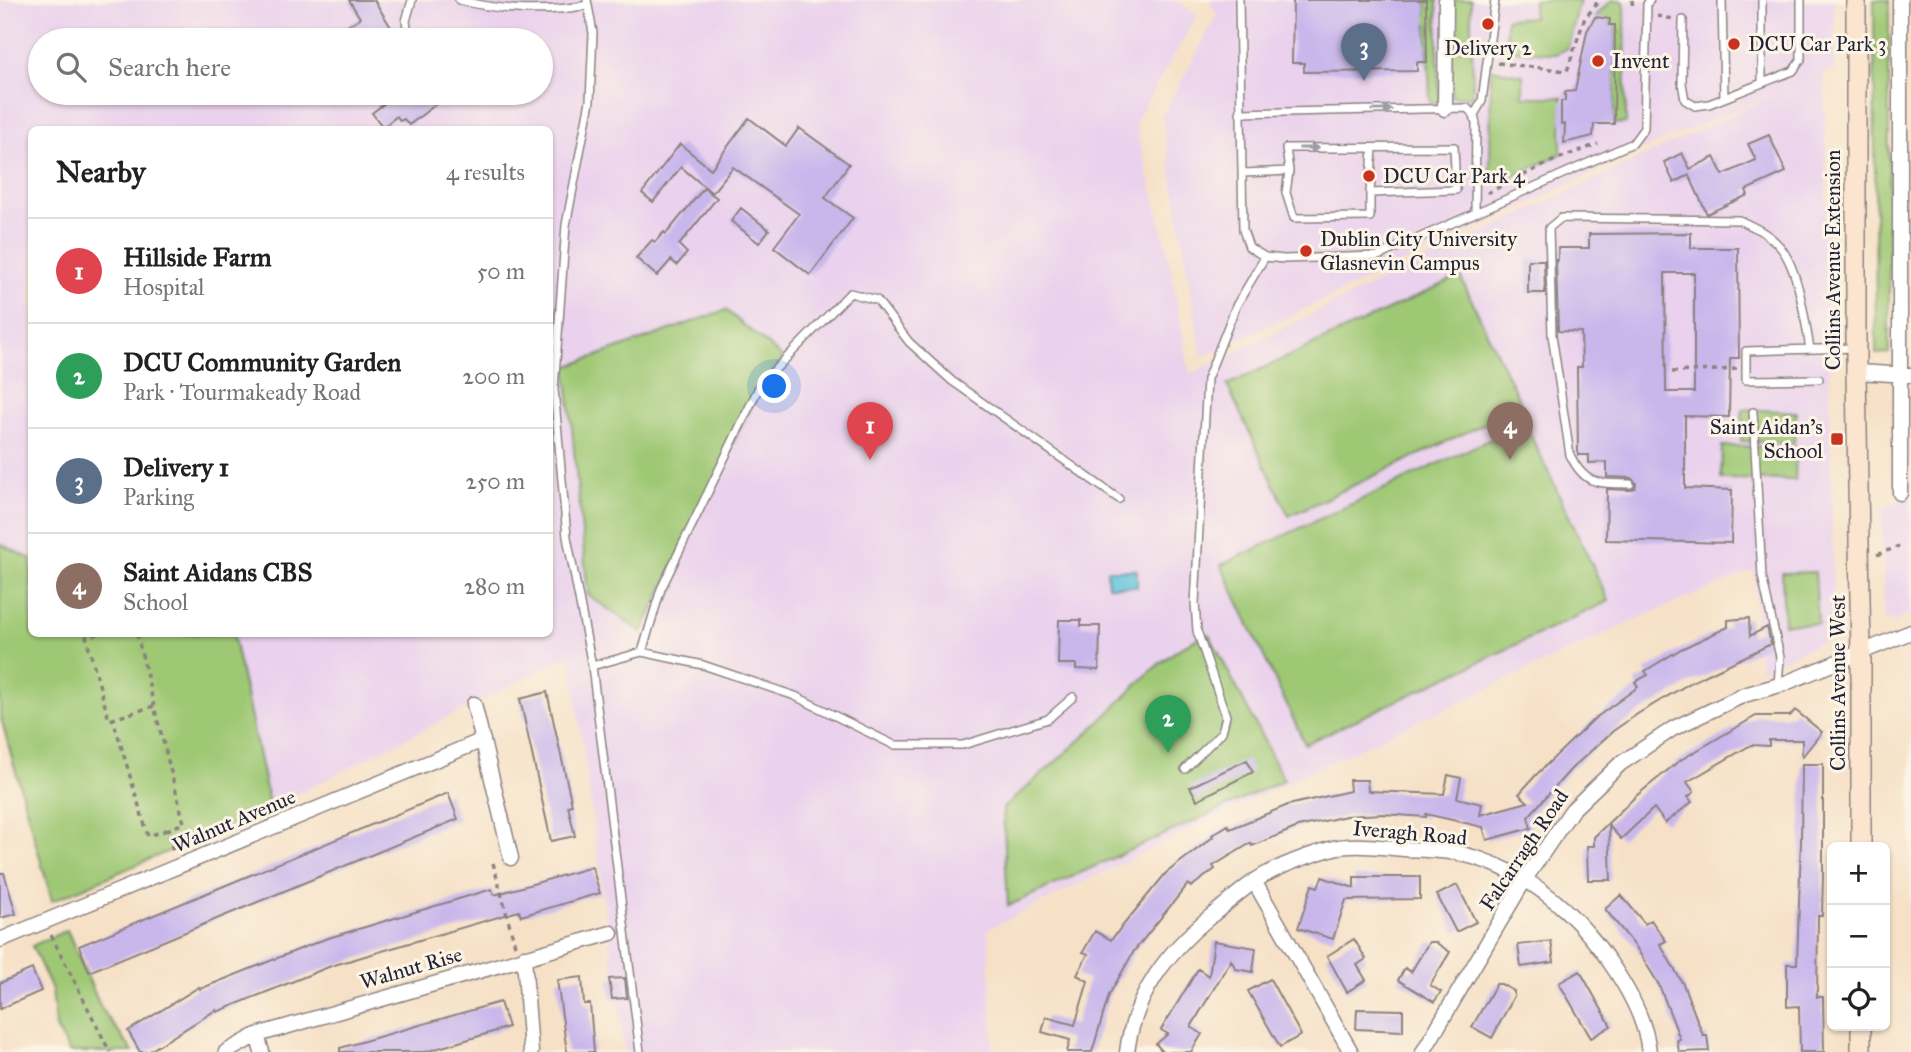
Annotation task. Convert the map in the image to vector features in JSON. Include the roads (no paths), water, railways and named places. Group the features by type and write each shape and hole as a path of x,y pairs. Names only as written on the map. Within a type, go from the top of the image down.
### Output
{"main road":[{"name":"Collins Avenue Extension","path":"1856,0 1856,372 1859,519"},
{"name":"Collins Avenue West","path":"1859,519 1861,842"},
{"path":"1861,1031 1861,1052"}],"street":[{"path":"1445,109 1446,0"},
{"path":"1900,0 1906,375 1900,493"},
{"path":"1856,372 1906,375"},
{"name":"Falcarragh Road","path":"1423,1052 1525,879 1572,810 1620,764 1674,728 1744,695 1861,654 1911,632"},
{"path":"474,704 511,858"},
{"name":"Walnut Avenue","path":"0,940 483,740"},
{"name":"Iveragh Road","path":"1127,1052 1129,1029 1156,972 1194,930 1254,881 1333,848 1381,847 1461,854 1525,879 1569,912 1593,938 1621,978 1639,1014 1649,1052"},
{"path":"1254,881 1351,1052"},
{"name":"Walnut Rise","path":"226,1052 257,1035 611,933"},
{"path":"524,957 531,1052"},
{"path":"257,1035 261,1052"}],"lane":[{"path":"407,28 406,21 412,0"},
{"path":"459,0 520,9 562,10 587,2 593,33 590,101 566,225 554,389 567,537 592,666 640,1052"},
{"path":"1239,0 1244,230 1249,247 1265,257 1284,259 1378,256 1633,143 1644,128 1647,4 1650,0"},
{"path":"1474,115 1482,101 1495,0"},
{"path":"1722,0 1724,98"},
{"path":"1762,0 1762,83"},
{"path":"1683,20 1682,83 1685,100 1695,106 1724,98 1793,71 1801,60 1801,0"},
{"path":"1240,113 1467,108 1474,115 1476,124 1475,212"},
{"path":"1370,193 1456,190 1454,147 1286,148 1289,171 1286,193 1294,218 1370,218 1370,193 1373,148"},
{"path":"1242,173 1289,171"},
{"path":"1630,484 1595,483 1578,472 1570,455 1552,335 1549,228 1561,218 1739,220 1761,230 1781,248 1792,270 1810,349"},
{"path":"1185,769 1222,732 1226,716 1198,631 1195,603 1208,379 1236,306 1265,257"},
{"path":"642,652 661,589 760,386 850,293 877,300 909,342 951,381 1119,499"},
{"path":"1819,379 1746,380 1746,351 1856,348"},
{"path":"1753,412 1762,576 1780,657 1778,685"},
{"path":"592,666 642,652 702,665 795,696 894,745 963,745 1048,719 1073,698"}],"water":[{"path":"1107,570 1137,570 1137,587 1108,586"}],"place":[{"name":"Delivery 2","path":"1488,24"},
{"name":"DCU Car Park 3","path":"1734,44"},
{"name":"Invent","path":"1598,61"},
{"name":"Delivery 1","path":"1364,81"},
{"name":"DCU Car Park 4","path":"1369,176"},
{"name":"Dublin City University Glasnevin Campus","path":"1306,251"},
{"name":"Saint Aidan's School","path":"1837,439"},
{"name":"Hillside Farm","path":"870,460"},
{"name":"Saint Aidans CBS","path":"1510,460"},
{"name":"DCU Community Garden","path":"1168,753"}]}
